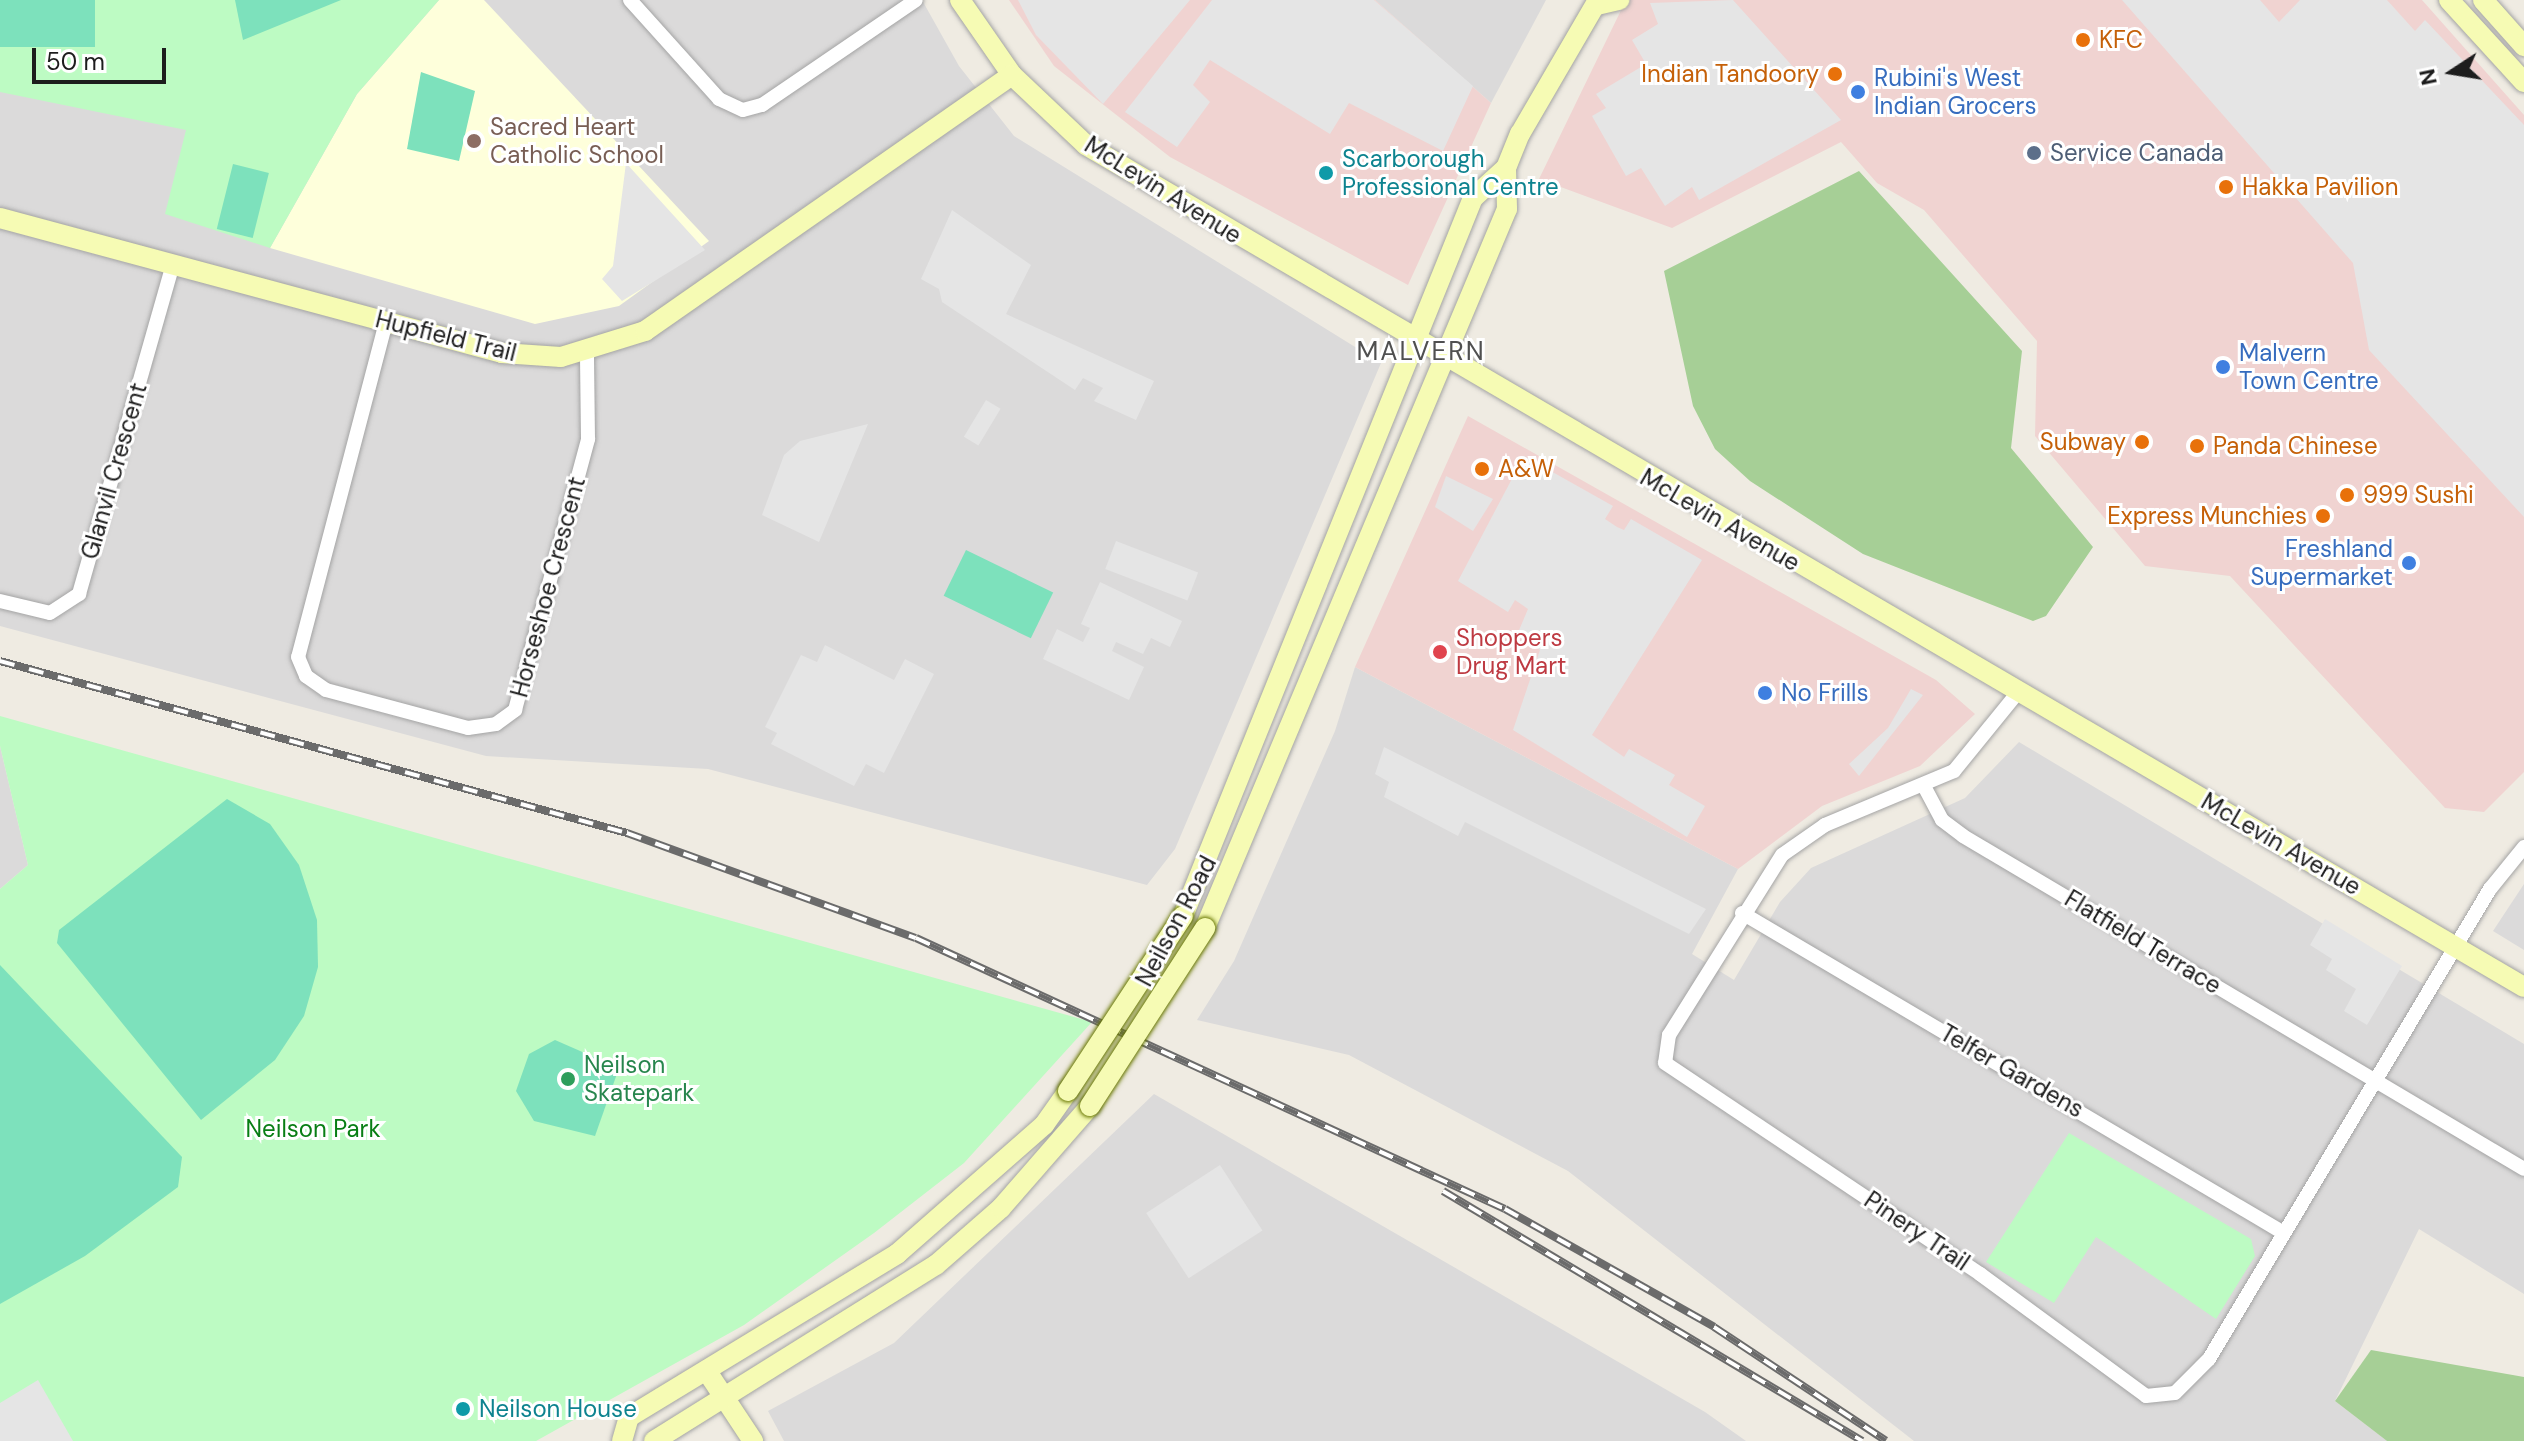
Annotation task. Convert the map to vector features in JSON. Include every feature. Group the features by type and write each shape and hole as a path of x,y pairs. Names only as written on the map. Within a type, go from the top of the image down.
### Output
{"main road":[{"name":"McLevin Avenue","path":"960,0 1012,75 1086,145 1441,357 2524,987"},
{"name":"Neilson Road","path":"622,1441 628,1417 708,1373 897,1254 1044,1125 1068,1091 1183,916 1473,198 1506,168 1553,73 1598,3 1619,0"},
{"path":"2449,0 2524,82"},
{"path":"2483,0 2524,46"},
{"name":"Hupfield Trail","path":"0,218 502,353 587,353 645,331 1012,75"},
{"name":"Neilson Road","path":"654,1441 726,1401 936,1265 1001,1208 1090,1106 1205,928 1441,357 1507,209 1506,168"},
{"path":"708,1373 753,1441"}],"street":[{"path":"630,0 719,99 743,110 762,105 916,0"},
{"name":"Glanvil Crescent","path":"0,601 50,613 79,594 173,265"},
{"name":"Horseshoe Crescent","path":"386,322 298,657 306,676 326,690 468,728 496,724 515,710 588,439 587,353"},
{"name":"Pinery Trail","path":"2019,691 1974,753 1925,788 1796,843 1742,913 1669,1035 1665,1063 1980,1274 2146,1396 2175,1393 2209,1359 2282,1232 2523,848"},
{"name":"Flatfield Terrace","path":"1925,788 1942,820 1963,836 2524,1169"},
{"name":"Telfer Gardens","path":"1742,913 2282,1232"}],"shaded area":[{"path":"0,0 922,0 959,66 1014,136 1381,363 1175,849 1147,885 708,769 486,756 0,626"},
{"name":"Sacred Heart Catholic School","path":"439,0 484,0 709,241 619,306 535,324 270,248 357,94"},
{"path":"1009,0 1375,0 1491,103 1408,285 1170,157 1054,66"},
{"path":"1018,0 1190,0 1103,104 1036,35"},
{"path":"1212,0 1374,0 1473,86 1443,151 1349,103 1330,134 1210,60 1193,85 1210,102 1177,147 1125,112"},
{"path":"1375,0 1546,0 1491,103"},
{"path":"1626,0 2422,0 2524,115 2524,772 2484,812 2445,808 2230,576 2145,566 2035,436 2037,341 1924,210 1877,183 1841,142 1672,228 1539,179"},
{"path":"1733,0 1841,120 1699,200 1692,187 1665,206 1641,168 1626,176 1592,116 1606,108 1596,94 1646,64 1632,40 1658,24 1650,3"},
{"path":"2122,0 2260,0 2279,22 2300,0 2387,0 2415,31 2425,20 2524,125 2524,517 2369,350 2353,263"},
{"path":"626,163 705,250 622,301 602,279 613,266"},
{"path":"952,210 1031,265 1006,314 1154,381 1136,420 1094,401 1103,388 1083,378 1075,390 942,302 939,289 921,279"},
{"path":"986,400 1001,409 978,446 964,437"},
{"path":"1468,416 1936,680 1975,714 1920,766 1822,806 1738,869 1355,667"},
{"path":"868,424 819,542 762,515 784,455 800,441"},
{"path":"1524,456 1613,506 1605,519 1617,527 1624,530 1631,519 1702,560 1592,735 1624,757 1629,749 1675,775 1669,785 1705,806 1687,837 1513,730 1540,650 1517,635 1528,609 1515,600 1508,612 1458,581"},
{"path":"1446,476 1493,499 1473,531 1435,507"},
{"path":"1116,541 1198,573 1187,601 1105,569"},
{"path":"1100,582 1182,621 1170,647 1151,638 1143,654 1116,642 1112,651 1144,667 1129,700 1043,659 1057,629 1083,642 1090,628 1081,624"},
{"path":"825,645 894,680 905,659 934,674 884,773 866,764 854,786 771,744 777,733 765,727 801,655 817,662"},
{"path":"1355,667 1738,869 1692,954 1734,980 1780,902 1811,868 1965,798 2019,742 2524,1044 2524,1294 2419,1229 2335,1401 2387,1441 1914,1441 1568,1171 1349,1055 1197,1020 1234,961 1335,731"},
{"path":"1911,689 1923,695 1859,776 1849,764 1888,728"},
{"path":"0,746 28,865 0,889"},
{"path":"1384,747 1706,909 1689,934 1465,822 1458,836 1384,797 1389,782 1375,774"},
{"path":"2524,884 2524,950 2493,931"},
{"path":"2325,919 2402,966 2367,1025 2344,1011 2356,989 2326,970 2332,959 2310,945"},
{"path":"1154,1094 1705,1412 1746,1441 784,1441 768,1411 894,1343"},
{"path":"1220,1165 1262,1230 1189,1278 1146,1213"},
{"path":"38,1380 73,1441 0,1441 0,1403"}],"green space":[{"path":"0,0 439,0 357,94 270,248 165,214 186,130 0,92"},
{"path":"0,0 95,0 95,47 0,47"},
{"path":"235,0 341,0 243,40"},
{"path":"421,72 475,91 459,161 407,149"},
{"path":"233,164 269,173 253,238 217,229"},
{"path":"1859,171 2022,351 2011,448 2093,547 2046,616 2033,621 1863,554 1750,481 1715,449 1693,406 1664,271"},
{"path":"966,550 1053,593 1031,638 944,596"},
{"name":"Neilson Park","path":"0,716 1092,1022 964,1163 874,1233 744,1325 536,1441 0,1441 0,889 28,865 0,746"},
{"path":"227,799 270,824 299,865 317,920 318,967 304,1016 275,1060 201,1120 57,943 59,930"},
{"path":"0,965 182,1157 178,1187 85,1256 0,1304"},
{"name":"Neilson Skatepark","path":"555,1040 619,1068 595,1136 534,1121 516,1091 529,1054"},
{"path":"2069,1133 2251,1239 2255,1256 2216,1319 2096,1237 2054,1303 1986,1262"},
{"path":"2371,1350 2524,1377 2524,1441 2387,1441 2335,1401"}],"railway":[{"path":"0,661 627,833 916,938 1505,1209 1714,1327 1886,1441"},
{"path":"1443,1191 1862,1441"}],"place":[{"name":"KFC","path":"2083,40"},
{"name":"Indian Tandoory","path":"1835,74"},
{"name":"Rubini's West Indian Grocers","path":"1858,92"},
{"name":"Sacred Heart Catholic School","path":"474,141"},
{"name":"Service Canada","path":"2034,153"},
{"name":"Scarborough Professional Centre","path":"1326,173"},
{"name":"Hakka Pavilion","path":"2226,187"},
{"name":"Malvern Town Centre","path":"2223,367"},
{"name":"Subway","path":"2142,442"},
{"name":"Panda Chinese","path":"2197,446"},
{"name":"A&W","path":"1482,469"},
{"name":"999 Sushi","path":"2347,495"},
{"name":"Express Munchies","path":"2323,516"},
{"name":"Freshland Supermarket","path":"2409,563"},
{"name":"Shoppers Drug Mart","path":"1440,652"},
{"name":"No Frills","path":"1765,693"},
{"name":"Neilson Skatepark","path":"568,1079"},
{"name":"Neilson House","path":"463,1409"}],"district":[{"name":"MALVERN","path":"1421,352"}]}
